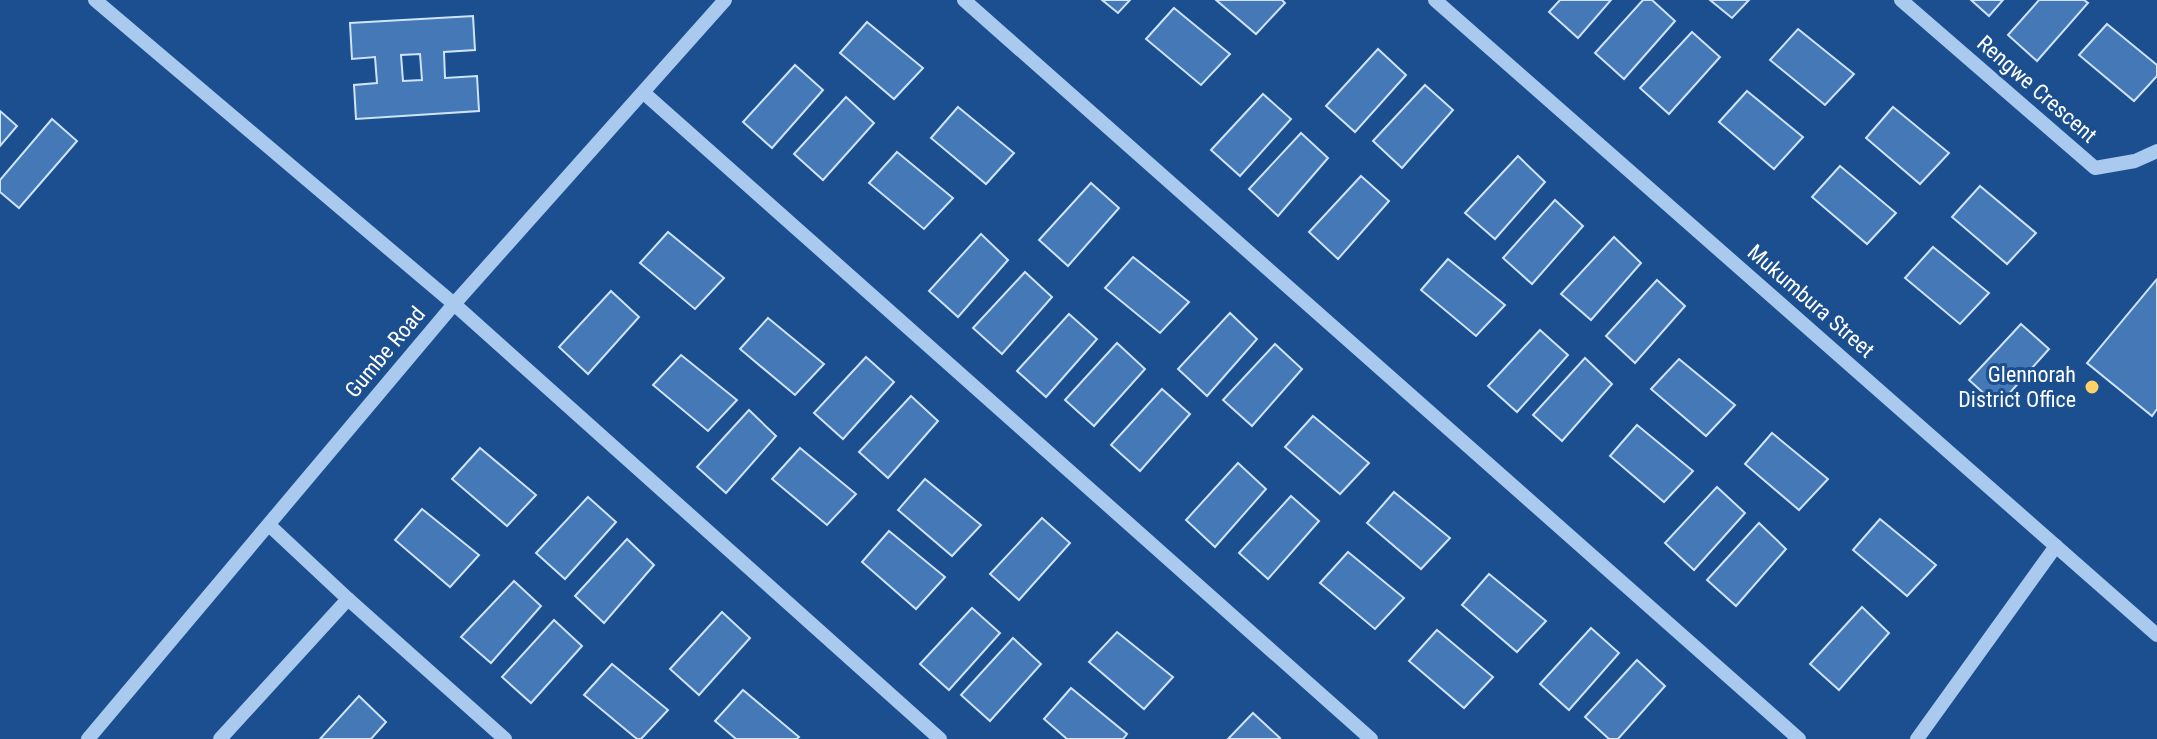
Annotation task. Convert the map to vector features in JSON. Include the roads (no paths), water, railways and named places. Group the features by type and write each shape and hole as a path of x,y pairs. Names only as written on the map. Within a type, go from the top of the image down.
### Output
{"street":[{"path":"95,0 454,304 940,739"},
{"name":"Gumbe Road","path":"88,739 454,304 725,0"},
{"path":"964,0 1799,739"},
{"name":"Mukumbura Street","path":"1435,0 2157,635"},
{"name":"Rengwe Crescent","path":"1901,0 2095,168 2135,161 2157,151"},
{"path":"644,93 1371,739"},
{"path":"269,525 505,739"},
{"path":"1917,739 2056,546"},
{"path":"220,739 348,599"}],"place":[{"name":"Glennorah District Office","path":"2092,387"}]}
